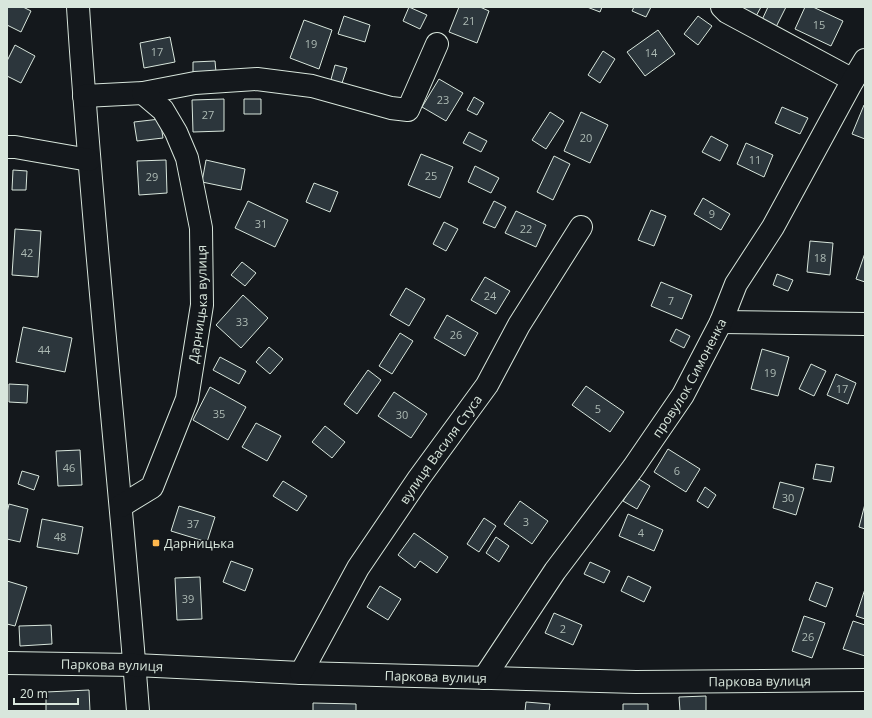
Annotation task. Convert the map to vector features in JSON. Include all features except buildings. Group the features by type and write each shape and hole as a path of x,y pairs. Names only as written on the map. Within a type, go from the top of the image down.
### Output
{"street":[{"path":"78,7 89,160 121,506 138,711"},
{"path":"722,7 727,12 853,80"},
{"path":"84,96 143,93 195,83 257,79 312,86 391,108 408,110 437,44"},
{"name":"провулок Симоненка","path":"484,678 555,571 633,468 683,395 720,322 736,284 773,227 865,60"},
{"name":"Дарницька вулиця","path":"121,506 152,487 187,399 202,305 201,228 187,158 176,132 163,110 143,93"},
{"path":"7,147 15,147 89,160"},
{"name":"вулиця Василя Стуса","path":"301,673 358,568 419,478 488,385 519,324 581,227"},
{"path":"720,322 865,324"},
{"name":"Паркова вулиця","path":"7,663 135,665 301,673 636,682 865,680"}],"place":[{"name":"Дарницька","path":"156,543"}]}
